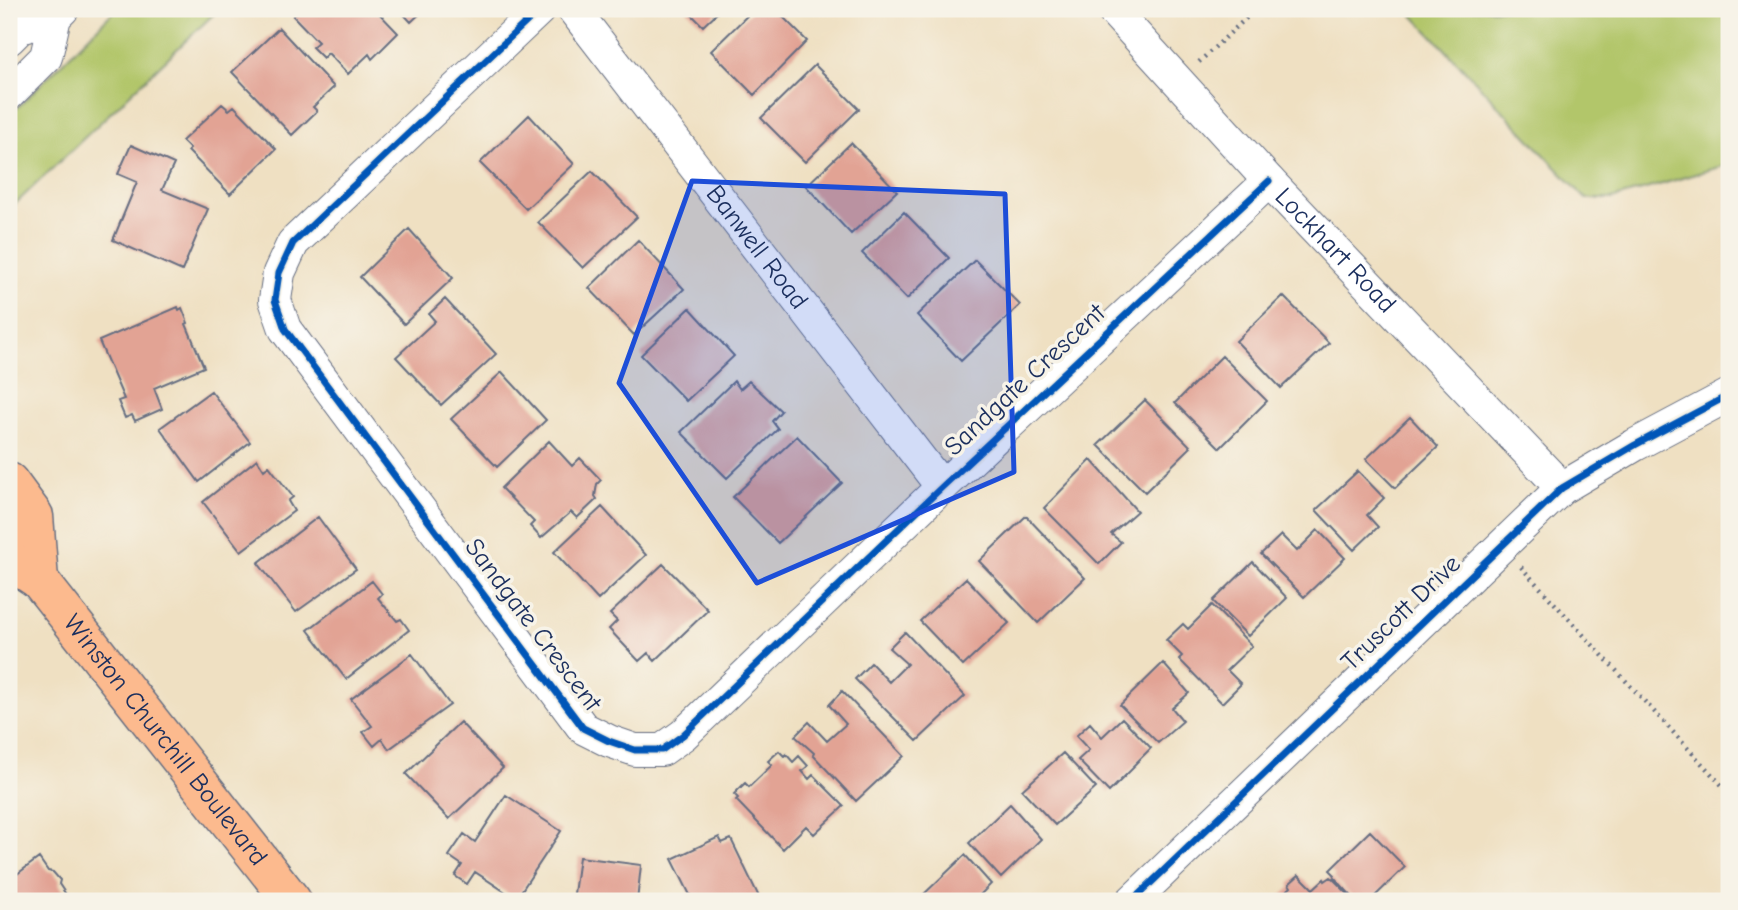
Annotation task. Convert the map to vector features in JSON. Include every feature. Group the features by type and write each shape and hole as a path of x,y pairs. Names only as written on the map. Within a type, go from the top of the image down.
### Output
{"main road":[{"name":"Winston Churchill Boulevard","path":"9,482 34,516 24,570 292,901"}],"street":[{"name":"Sandgate Crescent","path":"540,9 293,243 279,273 275,300 285,329 583,728 635,750 663,750 683,735 942,487 1269,181"},
{"name":"Banwell Road","path":"573,9 942,487"},
{"name":"Lockhart Road","path":"1112,9 1269,181 1562,488"},
{"path":"9,39 20,29 59,13"},
{"path":"9,94 46,57 59,13"},
{"name":"Truscott Drive","path":"1132,901 1562,488 1729,394"}],"path":[{"path":"1178,82 1256,9"},
{"path":"1502,546 1729,793"}],"highlighted area":[{"path":"692,181 1005,194 1014,472 757,583 619,383"}],"green space":[{"path":"116,9 219,9 9,210 9,116"},
{"path":"1407,9 1729,9 1729,164 1612,199 1586,199"}],"building":[{"path":"300,9 375,9 398,33 372,59 369,54 348,74 328,53 323,58 312,47 318,42 293,16"},
{"path":"399,9 425,9 411,22"},
{"path":"686,9 721,9 703,26"},
{"path":"754,9 775,9 807,41 754,95 711,51"},
{"path":"279,28 334,87 313,107 317,111 292,135 232,72"},
{"path":"815,65 859,109 805,162 761,118"},
{"path":"222,104 229,110 234,106 276,149 230,194 188,151 190,149 182,141"},
{"path":"529,115 574,164 526,209 480,163"},
{"path":"851,143 897,191 851,234 806,186"},
{"path":"131,145 174,164 162,190 208,209 182,271 113,240 137,182 118,174"},
{"path":"592,171 637,217 583,268 538,222"},
{"path":"904,212 949,258 907,299 862,253"},
{"path":"409,229 453,278 404,324 360,277"},
{"path":"638,240 684,289 634,335 589,288"},
{"path":"975,260 1020,305 961,361 917,315"},
{"path":"1283,296 1329,343 1281,388 1236,341"},
{"path":"445,299 496,354 441,405 396,357 435,321 429,314"},
{"path":"178,307 179,310 182,308 204,367 154,388 162,409 135,421 132,415 125,418 118,401 124,399 99,341"},
{"path":"690,308 734,356 686,401 641,355"},
{"path":"1222,356 1267,401 1220,448 1175,403"},
{"path":"502,372 546,420 497,467 451,419"},
{"path":"734,381 740,389 749,381 781,411 772,421 778,429 727,478 681,432"},
{"path":"211,391 250,442 199,482 160,428"},
{"path":"1145,400 1191,447 1145,492 1098,445"},
{"path":"1410,417 1438,447 1395,488 1366,459"},
{"path":"797,436 842,483 778,543 733,497"},
{"path":"549,441 572,466 580,458 601,480 597,484 597,499 577,518 571,512 541,538 530,526 534,522 501,488"},
{"path":"257,459 264,470 269,466 293,497 288,501 294,511 241,551 203,502"},
{"path":"1091,460 1137,511 1111,534 1121,542 1099,564 1044,508"},
{"path":"1358,471 1384,498 1367,515 1378,527 1354,550 1316,510"},
{"path":"602,507 646,555 598,600 554,552"},
{"path":"1026,516 1085,578 1038,623 979,561"},
{"path":"318,517 356,569 296,612 258,563"},
{"path":"1318,530 1345,558 1304,597 1261,554 1281,535 1297,551"},
{"path":"1253,562 1287,598 1248,636 1213,601"},
{"path":"663,564 708,610 655,661 648,653 639,661 609,629 617,621 610,614"},
{"path":"966,578 1009,623 963,666 920,621"},
{"path":"372,581 382,594 378,598 397,621 401,619 409,630 346,679 308,630"},
{"path":"1212,605 1252,646 1227,670 1241,684 1222,703 1179,659 1182,656 1166,640 1183,624 1188,629"},
{"path":"905,632 965,696 917,741 855,679 871,663 889,682 907,664 889,648"},
{"path":"412,654 450,705 389,749 382,739 374,746 363,732 372,726 351,699"},
{"path":"1163,663 1189,693 1172,708 1183,721 1158,743 1120,705"},
{"path":"842,691 904,756 856,801 814,753 795,736 809,722 827,741 846,724 829,705"},
{"path":"1122,718 1151,748 1109,792 1078,760 1089,750 1076,736 1090,723 1102,737"},
{"path":"460,722 503,768 449,819 406,774"},
{"path":"779,751 793,762 799,756 808,766 802,771 809,779 813,775 844,806 814,834 806,826 783,849 736,800 738,798 734,794 745,783 749,787 772,765 768,761"},
{"path":"1063,753 1096,788 1055,825 1022,790"},
{"path":"506,795 561,831 516,899 475,872 467,884 455,876 462,865 449,856 464,834 475,842"},
{"path":"1010,804 1041,839 1001,878 969,843"},
{"path":"1370,831 1405,867 1370,901 1356,901 1330,870"},
{"path":"719,837 722,843 731,839 760,899 693,901 672,859"},
{"path":"965,855 991,884 974,901 927,901 922,896"},
{"path":"579,857 641,865 637,901 573,901"},
{"path":"39,858 48,871 53,872 60,880 59,884 69,899 9,901 9,880"},
{"path":"1299,875 1313,889 1324,879 1325,881 1331,877 1355,901 1276,901"}],"cycle path":[{"path":"540,9 293,243 279,273 275,300 285,329 583,728 635,750 662,750 683,735 942,487 1269,181"},
{"path":"1132,901 1562,488 1729,395"}]}
